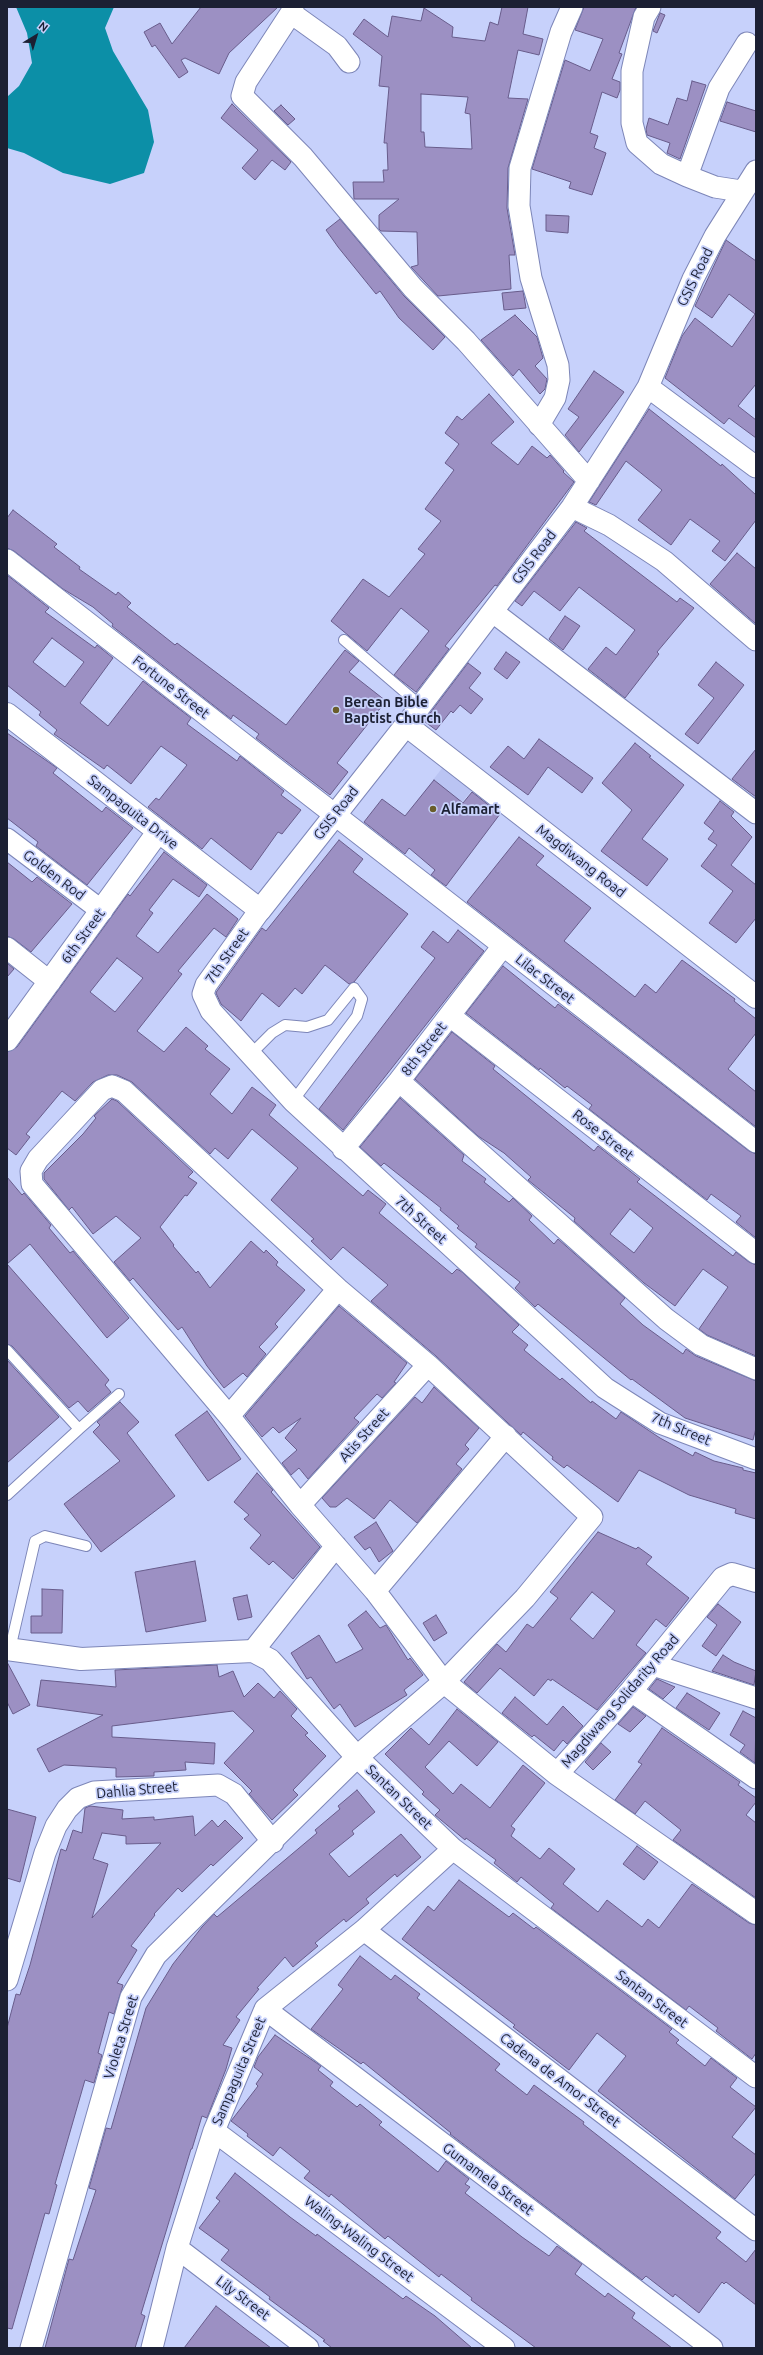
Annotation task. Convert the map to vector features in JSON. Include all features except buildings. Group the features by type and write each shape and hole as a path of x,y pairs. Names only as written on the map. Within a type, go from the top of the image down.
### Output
{"street":[{"path":"539,425 555,398 559,380 558,365 531,278 519,206 520,168 556,47 572,7"},
{"path":"650,7 644,17 632,71 632,123 637,143 661,164 715,187 752,180"},
{"path":"349,62 337,46 292,10 246,82 242,96 303,157 413,288 466,340 539,425 589,480"},
{"path":"687,176 719,88 747,43"},
{"name":"GSIS Road","path":"260,910 421,706 572,507 648,387 693,279 752,180"},
{"path":"648,387 756,467"},
{"path":"572,507 609,525 664,561 756,640"},
{"name":"Fortune Street","path":"7,560 336,814"},
{"path":"493,612 756,813"},
{"name":"Sampaguita Drive","path":"7,714 260,910"},
{"name":"Magdiwang Road","path":"406,725 756,997"},
{"name":"Lilac Street","path":"336,814 503,946 756,1142"},
{"name":"6th Street","path":"7,1040 158,832"},
{"name":"Golden Rod","path":"7,839 102,911"},
{"name":"7th Street","path":"260,910 211,975 203,994 211,1011 250,1055 293,1101 343,1149 606,1388 660,1423 756,1459"},
{"name":"8th Street","path":"343,1149 450,1016 503,946"},
{"path":"7,948 50,982"},
{"name":"Rose Street","path":"450,1016 756,1253"},
{"path":"398,1081 666,1319 701,1345 756,1369"},
{"path":"357,1757 444,1682 525,1598 592,1517 428,1365 338,1289 124,1091 112,1086 102,1090 38,1160 31,1171 32,1184 229,1416 300,1505 375,1591 444,1682 557,1774"},
{"path":"229,1416 338,1289"},
{"name":"Atis Street","path":"300,1505 428,1365"},
{"path":"375,1591 506,1436"},
{"path":"8,1649 81,1660 253,1651 336,1546"},
{"name":"Magdiwang Solidarity Road","path":"756,1581 732,1574 723,1578 631,1691 557,1774 756,1913"},
{"name":"Santan Street","path":"253,1651 270,1660 357,1757 453,1849 756,2078"},
{"path":"653,1665 756,1698"},
{"path":"631,1691 756,1778"},
{"name":"Violeta Street","path":"31,2348 131,1997 156,1955 273,1842 357,1757"},
{"name":"Dahlia Street","path":"7,1980 45,1852 56,1826 67,1809 78,1798 94,1792 218,1785 234,1794 273,1842"},
{"name":"Sampaguita Street","path":"152,2348 178,2248 214,2131 265,2010 364,1930 453,1849"},
{"name":"Cadena de Amor Street","path":"364,1930 756,2230"},
{"name":"Gumamela Street","path":"265,2010 712,2348"},
{"name":"Waling-Waling Street","path":"214,2131 504,2348"},
{"name":"Lily Street","path":"178,2248 308,2348"}],"lane":[{"path":"344,640 421,706"},
{"path":"250,1055 272,1033 285,1025 307,1027 328,1020 354,988 362,999 357,1016 293,1101"},
{"path":"7,1350 79,1429"},
{"path":"7,1495 119,1394"},
{"path":"8,1649 36,1540 45,1536 86,1546"}],"shaded area":[{"path":"16,7 114,7 105,28 113,51 148,110 154,142 144,173 110,184 63,173 24,153 7,148 7,97 19,86 32,63 27,33"},
{"name":"Alfamart","path":"443,767 472,790 433,838 405,816"}],"place":[{"name":"Berean Bible Baptist Church","path":"336,710"},
{"name":"Alfamart","path":"433,809"}]}
